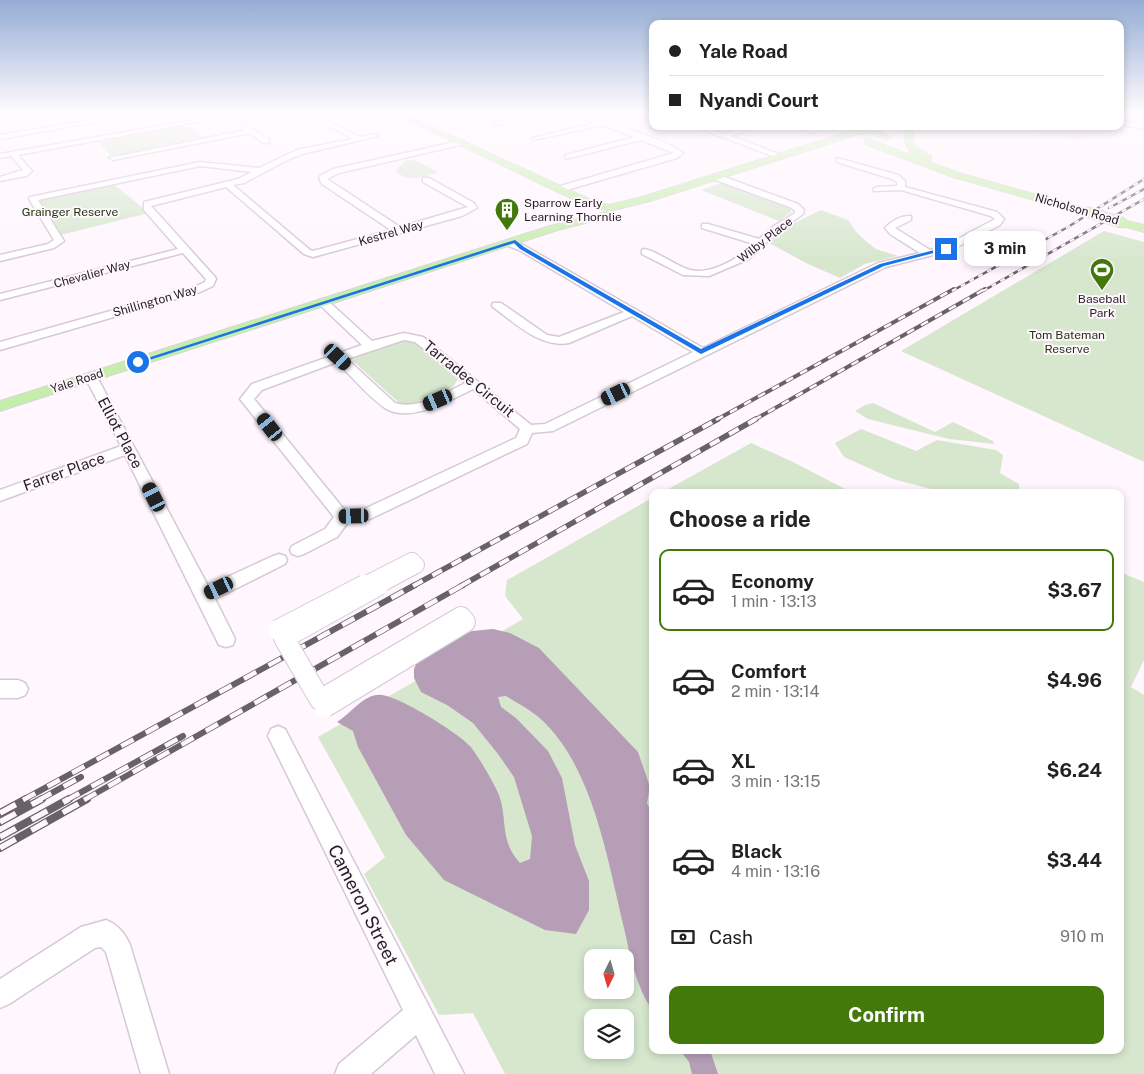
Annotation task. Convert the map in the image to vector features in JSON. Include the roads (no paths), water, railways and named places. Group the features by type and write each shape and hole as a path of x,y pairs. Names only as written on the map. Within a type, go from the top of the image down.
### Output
{"main road":[{"path":"501,161 603,209"},
{"name":"Yale Road","path":"0,406 327,301 515,244 603,209 646,199 765,161"},
{"path":"905,161 956,175"},
{"name":"Nicholson Road","path":"919,161 956,175 1089,210"},
{"name":"Nicholson Road","path":"930,161 1144,225"},
{"path":"935,161 979,177"},
{"name":"Nicholson Road","path":"1126,221 1144,229"}],"street":[{"path":"0,179 23,174 28,171 19,161"},
{"path":"116,161 119,165"},
{"name":"Shillington Way","path":"0,346 196,290 209,284 211,278 146,206 151,203 228,186 281,161"},
{"path":"378,161 336,171 323,178 324,182 399,231"},
{"path":"560,189 656,161"},
{"path":"844,161 895,177 901,181 901,188"},
{"path":"0,258 51,246 59,241 33,199 129,175 200,164 262,171"},
{"name":"Wilby Place","path":"646,252 683,271 698,276 746,257 777,228 799,214 800,210 794,206 716,177"},
{"name":"Kestrel Way","path":"313,254 469,211 472,208 471,205 426,180"},
{"path":"228,186 307,252 313,254 306,263"},
{"path":"527,429 548,428 882,265 946,249 998,222 1000,219 989,212 901,188 877,189"},
{"path":"908,218 893,224 890,228 893,232 929,254"},
{"path":"705,226 761,243"},
{"path":"515,244 701,352"},
{"name":"Chevalier Way","path":"0,297 184,250"},
{"path":"327,301 374,344"},
{"path":"496,305 543,337 559,343 633,312"},
{"name":"Tarradee Circuit","path":"413,336 419,339 524,424 527,429 522,441 364,515 344,516 336,511 247,399 257,388 374,344 397,337 413,336"},
{"path":"338,357 390,406 398,409 408,410 420,407 475,384"},
{"name":"Elliot Place","path":"90,377 129,448 226,640"},
{"name":"Farrer Place","path":"0,496 129,448"},
{"path":"298,550 331,532 344,516"},
{"path":"204,596 279,560"},
{"path":"278,630 412,561 416,566 284,638 320,700 461,617 465,622 325,707"},
{"name":"Cameron Street","path":"278,736 450,1074"},
{"path":"0,996 90,936 106,933 117,945 155,1074"},
{"path":"349,1074 418,1014"}],"railway":[{"path":"952,291 1068,227 1144,179"},
{"path":"1109,208 1144,189"},
{"path":"983,291 1144,199"},
{"path":"716,420 954,289"},
{"path":"754,420 985,289"},
{"path":"413,586 718,419"},
{"path":"461,586 756,419"},
{"path":"23,800 415,585"},
{"path":"84,800 463,585"},
{"path":"67,800 183,736"},
{"path":"39,800 81,777"},
{"path":"0,813 26,799"},
{"path":"0,822 42,799"},
{"path":"0,837 69,799"},
{"path":"0,848 87,799"}],"place":[{"name":"Sparrow Early Learning Thornlie","path":"507,231"},
{"name":"Baseball Park","path":"1102,291"}],"park label":[{"name":"Grainger Reserve","path":"70,212"},
{"name":"Tom Bateman Reserve","path":"1067,342"}]}
